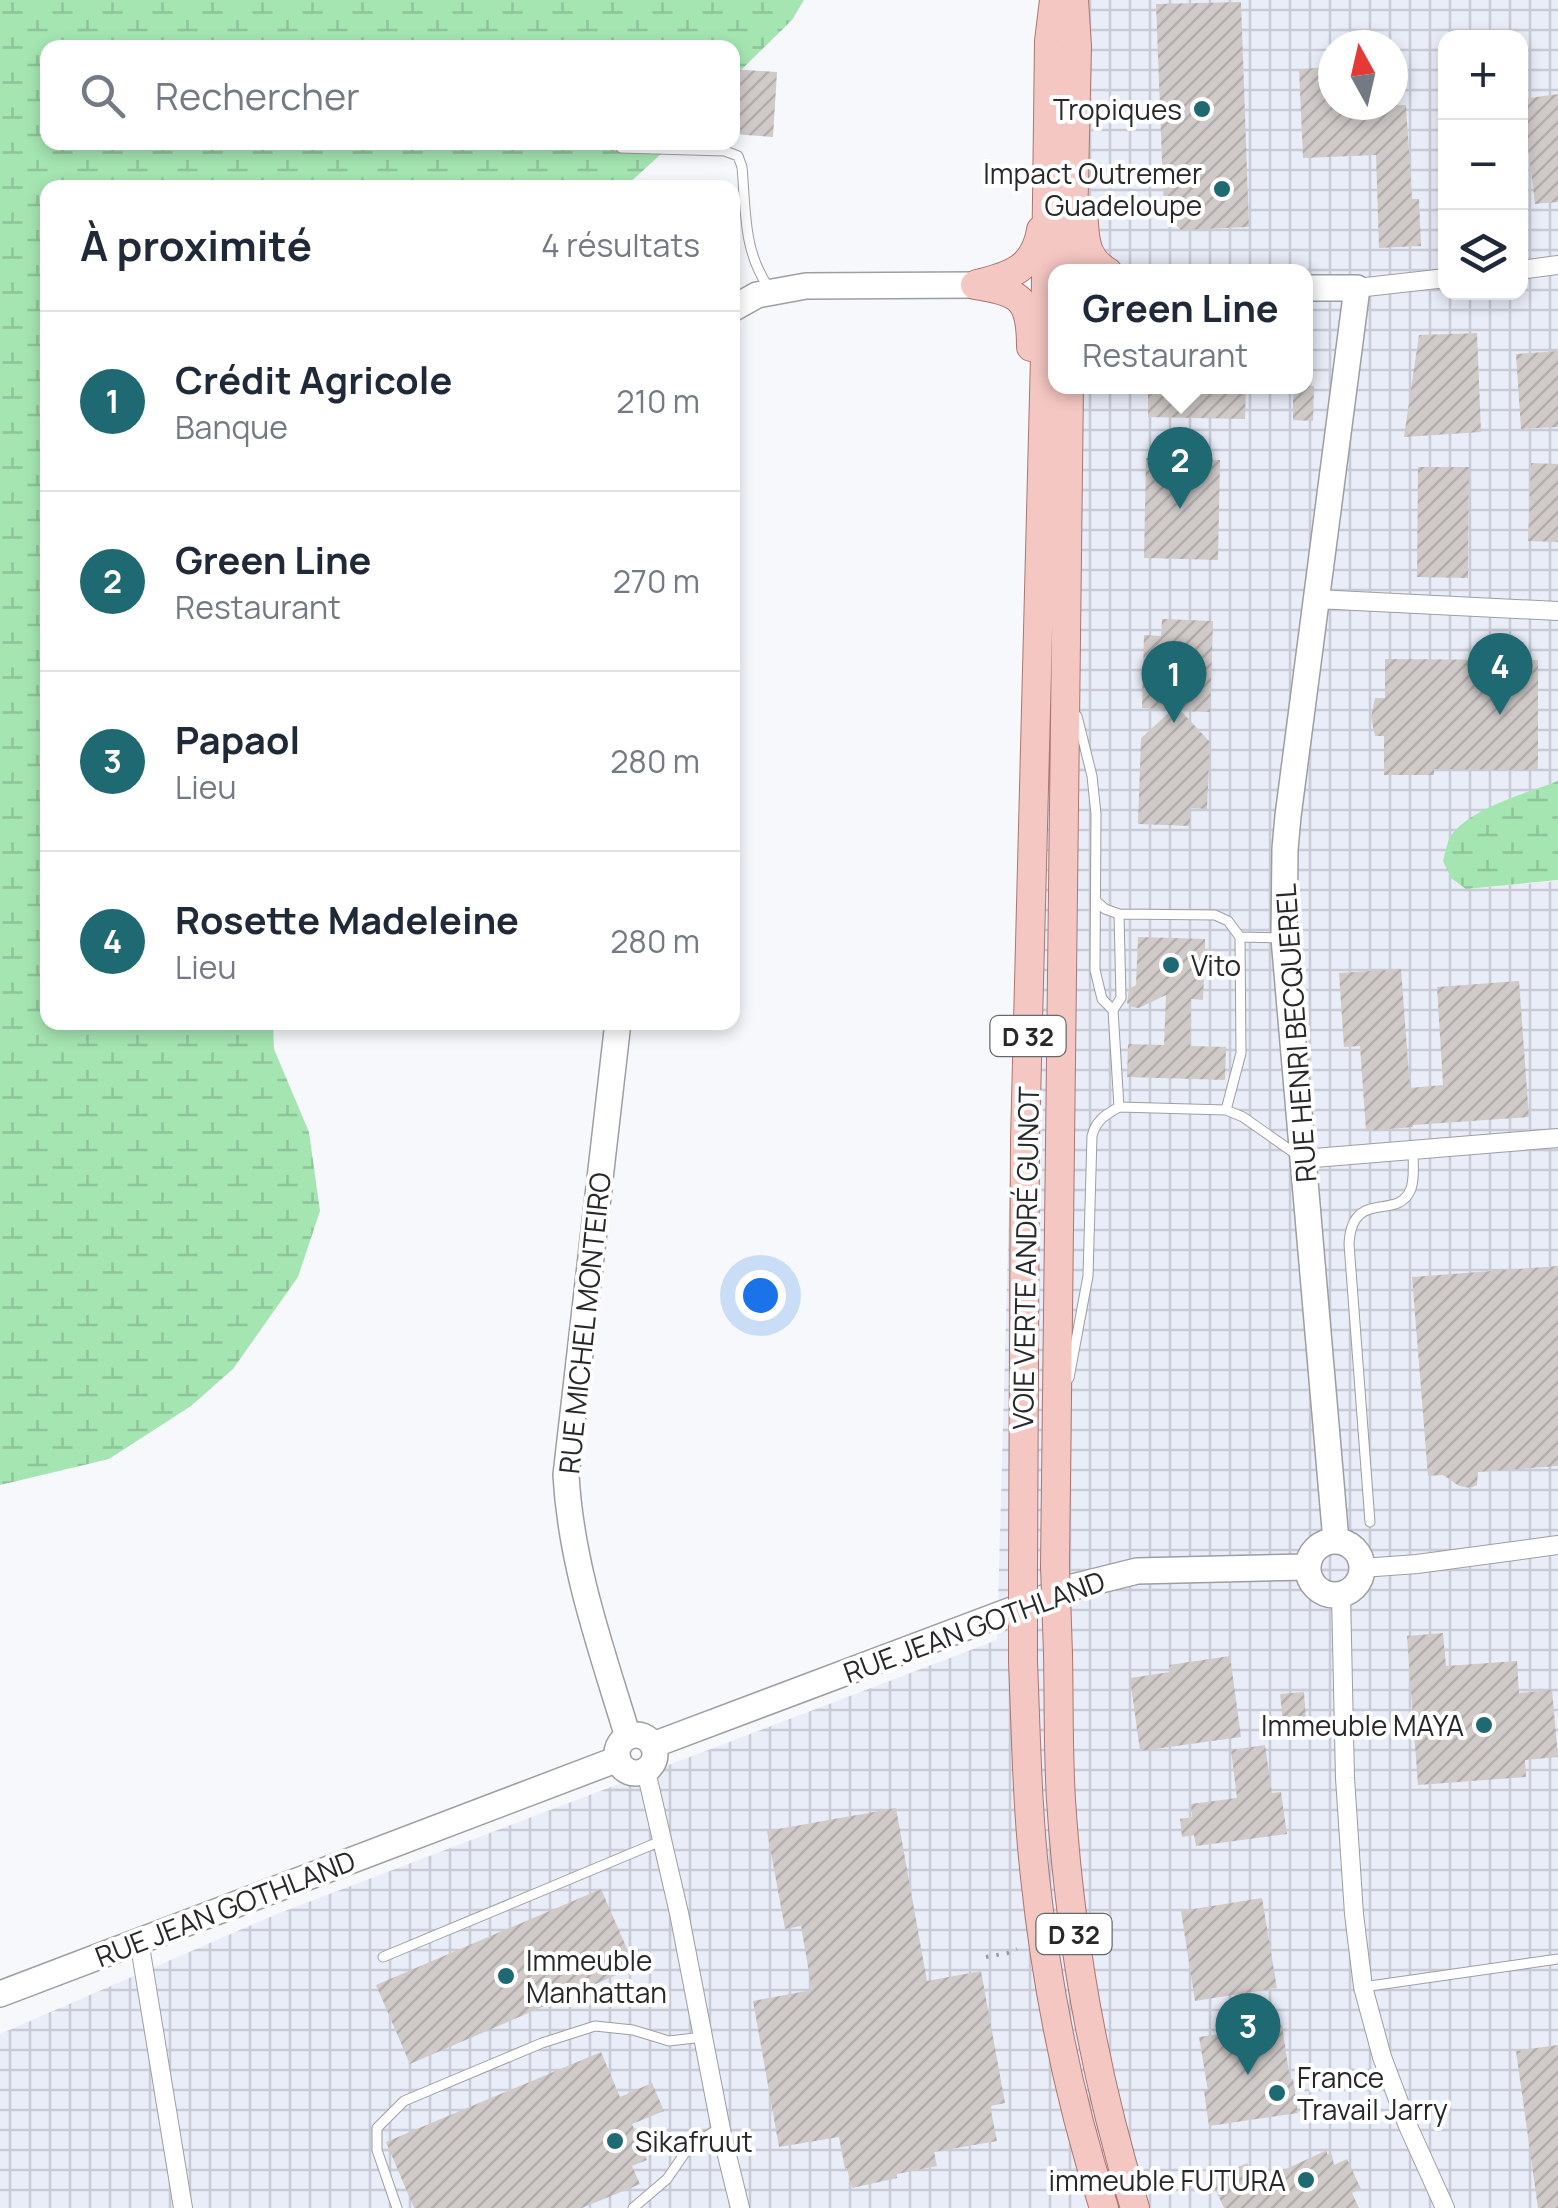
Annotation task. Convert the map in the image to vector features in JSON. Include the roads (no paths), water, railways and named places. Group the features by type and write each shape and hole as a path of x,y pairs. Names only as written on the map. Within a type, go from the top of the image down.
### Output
{"main road":[{"name":"VOIE VERTE ANDRÉ GUNOT","path":"1050,264 1050,41 1054,0"},
{"path":"1072,264 1077,46 1074,0"},
{"path":"1075,158 1082,185 1085,244 1097,264"},
{"path":"975,284 1014,272 1034,254 1049,172"},
{"path":"975,284 1012,294 1021,300 1030,316 1030,475 1054,502 1076,485 1083,394"},
{"name":"VOIE VERTE ANDRÉ GUNOT","path":"1052,394 1054,502 1065,671 1055,1566 1060,1795 1078,1969 1103,2098 1135,2208"},
{"name":"VOIE VERTE ANDRÉ GUNOT","path":"1068,394 1054,502 1026,1120 1024,1662 1040,1923 1060,2047 1083,2144 1104,2208"}],"street":[{"path":"1528,269 1558,266"},
{"path":"1313,288 1357,288 1438,279"},
{"path":"740,305 770,291 820,284 975,284"},
{"name":"RUE HENRI BECQUEREL","path":"1336,1541 1284,938 1285,849 1357,288"},
{"path":"1316,599 1558,611"},
{"name":"RUE MICHEL MONTEIRO","path":"617,1030 566,1475 572,1546 623,1748"},
{"path":"1302,1159 1558,1138"},
{"path":"1336,1541 1357,1552 1362,1568 1356,1585 1341,1594 1325,1594 1308,1575 1307,1566 1313,1551 1336,1541"},
{"path":"1362,1568 1558,1545"},
{"name":"RUE JEAN GOTHLAND","path":"653,1745 1074,1587 1137,1571 1307,1566"},
{"path":"1341,1594 1345,1778 1363,1987 1382,2057 1445,2208"},
{"path":"640,1735 653,1745 655,1756 646,1770 629,1772 620,1764 623,1748 640,1735"},
{"name":"RUE JEAN GOTHLAND","path":"0,1994 623,1748"},
{"path":"646,1770 740,2208"},
{"path":"138,1940 183,2208"}],"lane":[{"path":"691,150 726,151 738,156 750,249 770,291"},
{"path":"1065,671 1092,776 1096,814 1096,970 1102,998 1112,1010 1119,1107"},
{"path":"1097,902 1119,914 1215,915 1228,921 1240,937 1241,1053 1226,1110"},
{"path":"1112,1010 1120,998 1119,914"},
{"path":"1240,937 1284,938"},
{"path":"1056,1435 1088,1276 1092,1136 1104,1115 1119,1107 1226,1110 1243,1117 1302,1159"},
{"path":"1370,1522 1350,1228 1355,1217 1364,1211 1394,1203 1410,1192 1413,1150"},
{"path":"383,1958 661,1841"},
{"path":"1363,1987 1558,1959"},
{"path":"397,2208 377,2150 377,2128 404,2101 542,2043 595,2026 634,2030 669,2041 703,2037"},
{"path":"633,2208 666,2179 689,2147 721,2128"}],"place":[{"name":"Tropiques","path":"1202,109"},
{"name":"Impact Outremer Guadeloupe","path":"1222,189"},
{"name":"Green Line","path":"1180,509"},
{"name":"Rosette Madeleine","path":"1500,715"},
{"name":"Crédit Agricole","path":"1174,723"},
{"name":"Vito","path":"1171,965"},
{"name":"Immeuble MAYA","path":"1484,1725"},
{"name":"Immeuble Manhattan","path":"506,1976"},
{"name":"Papaol","path":"1248,2075"},
{"name":"France Travail Jarry","path":"1277,2093"},
{"name":"Sikafruut","path":"615,2141"},
{"name":"immeuble FUTURA","path":"1306,2180"}]}
